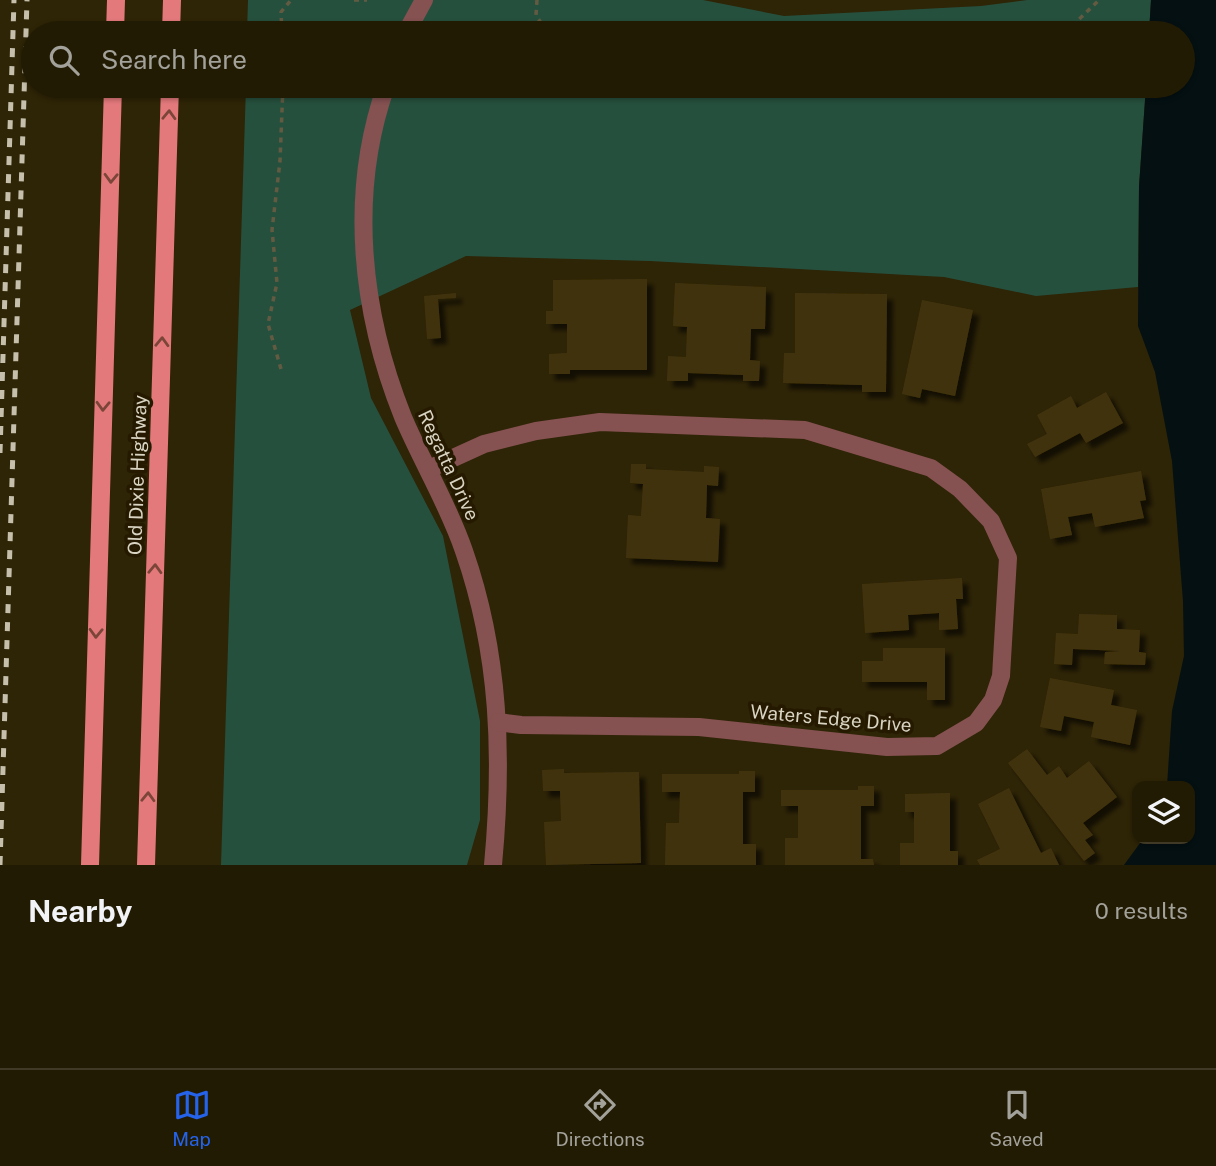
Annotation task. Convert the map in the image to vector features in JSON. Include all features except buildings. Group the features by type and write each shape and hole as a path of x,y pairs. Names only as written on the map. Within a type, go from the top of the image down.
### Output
{"main road":[{"path":"115,21 116,0"},
{"path":"171,21 172,0"},
{"name":"Old Dixie Highway","path":"90,865 113,98"},
{"name":"Old Dixie Highway","path":"146,865 170,98"}],"street":[{"path":"413,21 424,0"},
{"name":"Regatta Drive","path":"382,98 374,127 366,179 365,268 372,320 385,371 404,420 429,469 464,552 482,612 498,722 499,804 493,865"},
{"name":"Waters Edge Drive","path":"429,469 484,444 536,432 600,422 805,430 931,468 960,489 991,521 1008,558 1001,676 993,701 976,723 937,746 887,747 699,727 521,725 498,722"}],"path":[{"path":"281,21 281,12 291,0"},
{"path":"354,0 368,0"},
{"path":"537,0 537,15 540,21"},
{"path":"1077,21 1099,0"},
{"path":"281,369 268,324 277,283 272,230 280,161 283,98"}],"green space":[{"path":"248,0 703,0 784,16 981,6 1027,0 1151,0 1150,21 247,21"},
{"path":"246,98 1145,98 1139,186 1138,287 1036,296 944,277 650,261 466,256 350,310 371,398 443,536 480,721 480,820 467,865 221,865"}],"shaded area":[{"path":"1151,0 1216,0 1216,865 1124,865 1139,844 1195,844 1195,781 1167,781 1172,711 1184,656 1183,601 1172,461 1155,372 1138,326 1139,187 1145,98 1195,98 1195,21 1150,21"}],"railway":[{"path":"0,453 14,0"},
{"path":"26,21 27,0"},
{"path":"0,865 24,98"}]}
